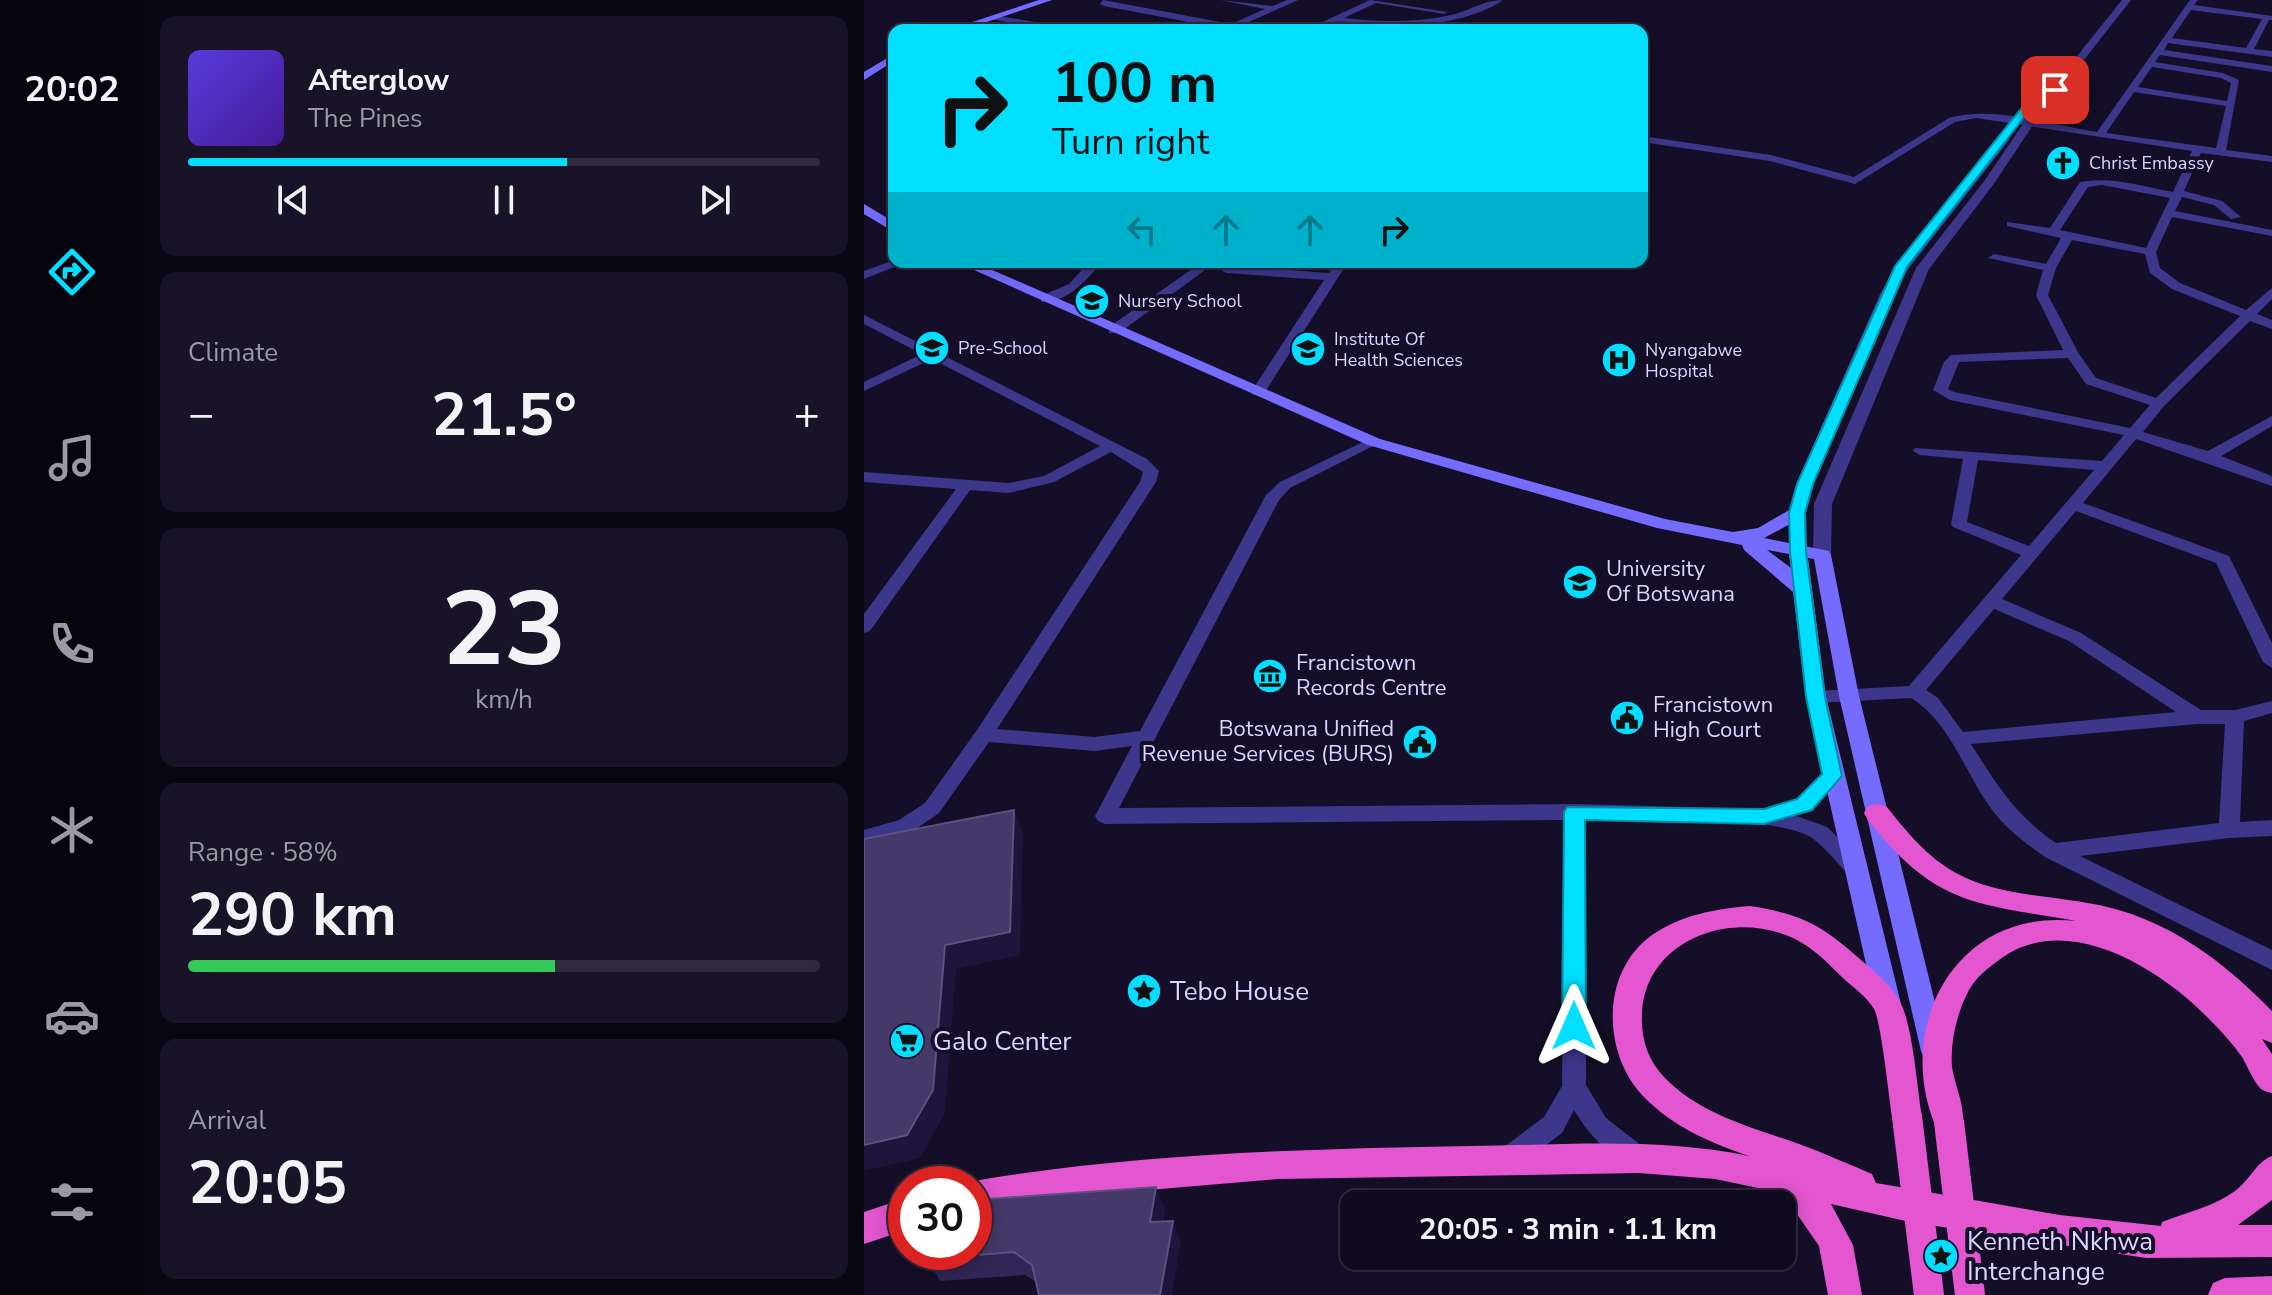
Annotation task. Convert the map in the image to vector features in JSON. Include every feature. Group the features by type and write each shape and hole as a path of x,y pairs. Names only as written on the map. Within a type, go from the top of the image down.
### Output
{"highway":[{"path":"1877,813 1902,845 1929,869 1951,883 1978,893 2086,911 2121,921 2166,941 2204,964 2272,1030"},
{"path":"1910,1206 1801,1160 1730,1137 1687,1114 1655,1088 1638,1067 1629,1047 1625,1018 1628,996 1638,968 1652,950 1697,923 1726,917 1757,916 1785,922 1811,934 1836,953 1889,1008 1907,1117 1929,1295"},
{"path":"1970,1295 1949,1122 1936,1061 1947,1007 1960,978 1977,958 2000,942 2022,934 2062,931 2100,936 2162,964 2244,1034 2272,1080"},
{"path":"992,1193 1043,1184 1278,1164 1639,1158 1715,1164 1971,1218 2146,1242 2272,1241"},
{"path":"2146,1242 2213,1222 2246,1202 2269,1179 2272,1171"},
{"path":"1787,1180 1810,1201 1830,1229 1841,1253 1845,1295"},
{"path":"864,1228 888,1220"},
{"path":"2225,1295 2272,1293"}],"main road":[{"path":"971,24 1048,0"},
{"path":"864,77 888,61"},
{"path":"864,208 888,224"},
{"path":"976,268 1374,442 1569,498 1719,536 1822,555 1849,696 1936,1061"},
{"path":"1719,536 1763,533 1797,513"},
{"path":"1744,542 1781,569 1805,593"},
{"path":"1798,552 1816,697 1832,776 1889,1008"}],"street":[{"path":"1108,0 1104,4 1214,24"},
{"path":"1224,0 1274,8"},
{"path":"1238,24 1294,0"},
{"path":"1323,24 1376,0 1466,15"},
{"path":"1390,24 1466,15 1499,0"},
{"path":"1798,552 1797,513 1810,472 1901,266 2024,121 2055,90 2127,0"},
{"path":"2100,135 2191,3 2270,17 2249,51"},
{"path":"993,17 1033,24"},
{"path":"1334,19 1373,24"},
{"path":"2165,40 2272,54"},
{"path":"2160,52 2272,69"},
{"path":"2150,64 2232,78 2272,75"},
{"path":"2220,152 2236,82 2232,78"},
{"path":"2130,89 2230,104"},
{"path":"1648,140 1771,158 1855,181 1952,120 1977,116 2272,159"},
{"path":"1822,555 1823,504 1916,281 1930,257 1989,182 2024,121"},
{"path":"2198,149 2150,252 2154,270 2161,277 2272,325"},
{"path":"2053,233 2084,184 2102,182 2218,203 2235,217"},
{"path":"2169,213 2272,233"},
{"path":"2011,224 2150,252"},
{"path":"2068,236 2050,268 2042,295 2072,354 2091,381 2159,403"},
{"path":"1994,258 2050,268"},
{"path":"864,275 888,267"},
{"path":"1045,299 1073,287 1090,268"},
{"path":"1114,330 1202,268"},
{"path":"1258,392 1338,268"},
{"path":"1226,269 1332,277"},
{"path":"1914,692 2159,403 2272,292"},
{"path":"864,319 1142,462 1151,471 1148,482 984,735 932,808 906,826 864,838"},
{"path":"864,387 933,354"},
{"path":"2072,354 1956,358 1951,362 1940,390 1950,396 2054,413 2135,433 2212,455 2272,481"},
{"path":"2212,455 2268,427"},
{"path":"1374,442 1285,485 1272,498 1105,816 1575,812 1764,816 1804,825 1820,833 1855,867"},
{"path":"864,477 1009,488 1049,479 1111,446"},
{"path":"1920,451 2107,466"},
{"path":"1971,455 1959,524 2033,554"},
{"path":"864,627 966,485"},
{"path":"2073,505 2223,560 2272,662"},
{"path":"1993,602 2075,637 2197,717"},
{"path":"1816,697 1914,692 1931,702 1997,802 2022,830 2052,851 2272,961"},
{"path":"1957,739 2197,717 2235,717 2272,707"},
{"path":"2229,830 2235,717"},
{"path":"984,735 1095,744 1146,737"},
{"path":"1764,816 1805,804 1832,776"},
{"path":"1505,1161 1553,1125 1574,1087 1575,812"},
{"path":"2052,851 2229,830 2272,828"},
{"path":"1574,1087 1597,1126 1639,1158"}],"building":[{"name":"Galo Center","path":"1014,810 1010,932 945,945 933,1090 907,1135 864,1145 864,839"},
{"path":"1156,1187 1150,1222 1173,1221 1160,1295 1039,1295 1032,1265 1014,1252 992,1254 992,1199"}],"place":[{"name":"Christ Embassy","path":"2063,163"},
{"name":"Nursery School","path":"1092,301"},
{"name":"Pre-School","path":"932,348"},
{"name":"Institute Of Health Sciences","path":"1308,349"},
{"name":"Nyangabwe Hospital","path":"1619,360"},
{"name":"University Of Botswana","path":"1580,582"},
{"name":"Francistown Records Centre","path":"1270,676"},
{"name":"Francistown High Court","path":"1627,718"},
{"name":"Botswana Unified Revenue Services (BURS)","path":"1420,742"},
{"name":"Tebo House","path":"1144,991"},
{"name":"Galo Center","path":"907,1041"},
{"name":"Kenneth Nkhwa Interchange","path":"1941,1256"}],"route":[{"path":"1574,1026 1575,812 1764,816 1805,804 1832,776 1816,697 1798,552 1797,513 1805,484 1901,266 2027,108 2055,90"}]}
